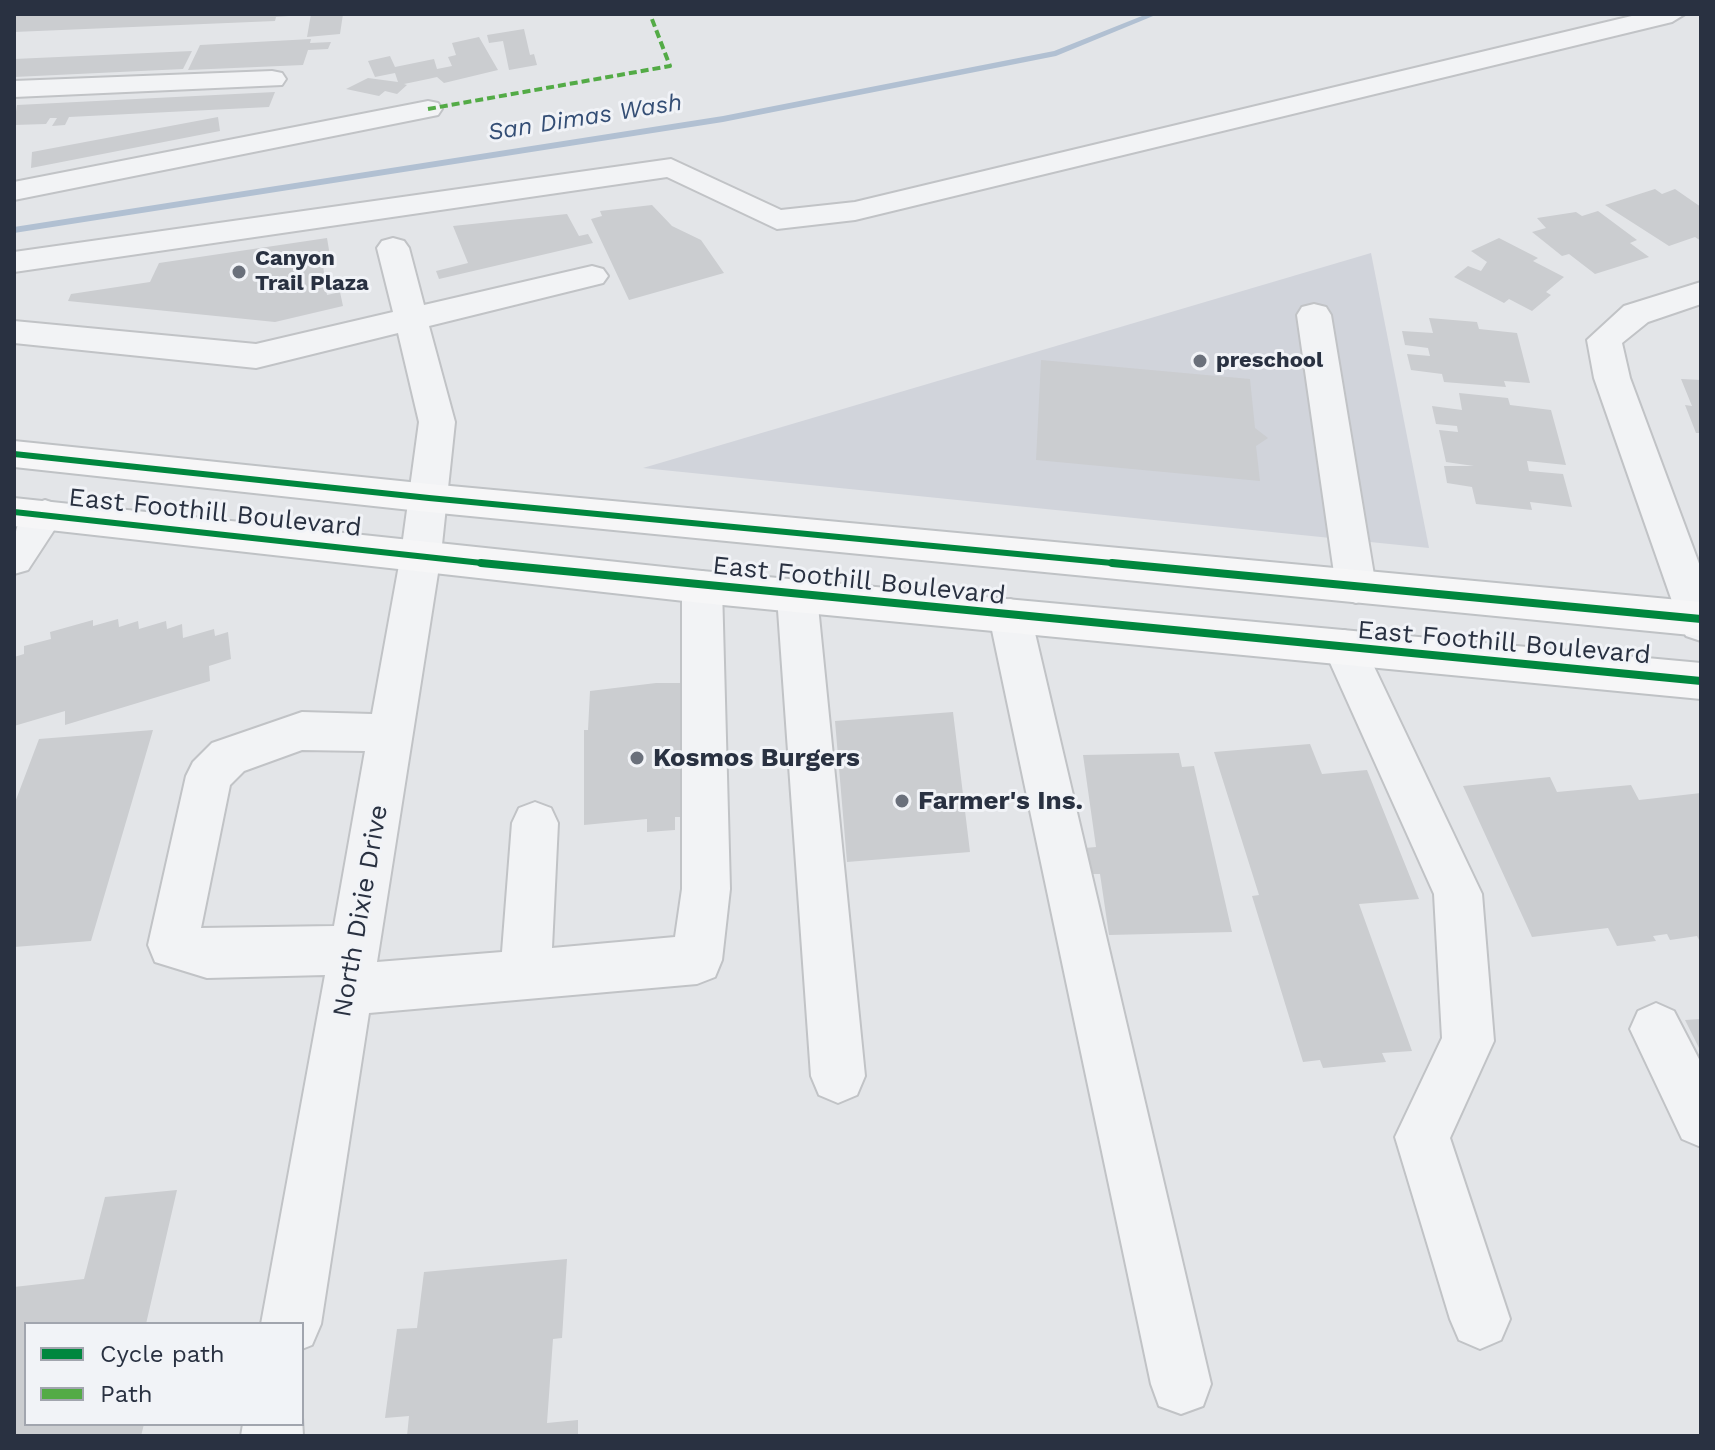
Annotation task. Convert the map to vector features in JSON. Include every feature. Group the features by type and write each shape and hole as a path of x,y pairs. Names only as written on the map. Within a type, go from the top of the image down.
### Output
{"main road":[{"name":"East Foothill Boulevard","path":"14,454 429,498 1700,621"},
{"name":"East Foothill Boulevard","path":"30,514 421,554 702,587 1701,681"}],"street":[{"path":"14,262 671,168 777,220 855,211 1672,14"},
{"path":"14,89 272,79"},
{"path":"14,191 428,109"},
{"name":"North Dixie Drive","path":"291,1322 421,554 437,422 393,248"},
{"path":"14,332 256,356 592,276"},
{"path":"1700,621 1612,378 1604,340 1636,314 1701,293"},
{"path":"1314,315 1356,587"},
{"path":"14,559 30,514"},
{"path":"391,733 302,731 228,757 209,776 173,945 207,954 352,970 526,975 697,960 706,889 702,587"},
{"path":"797,596 838,1076"},
{"path":"1010,616 1181,1384"},
{"path":"1344,647 1458,894 1468,1041 1422,1137 1480,1319"},
{"path":"526,975 535,823"},
{"path":"1656,1029 1701,1120"}],"shaded area":[{"name":"preschool","path":"1371,253 1429,548 643,468"}],"building":[{"path":"14,14 289,16 276,17 275,21 14,32"},
{"path":"311,14 343,14 340,34 307,37"},
{"path":"524,29 530,55 534,54 537,65 509,70 503,41 489,43 487,35"},
{"path":"479,37 498,70 444,83 437,77 404,84 407,85 397,94 385,91 379,96 346,89 368,78 398,82 395,73 375,77 368,61 390,56 395,67 434,59 437,69 452,66 448,57 456,55 452,43"},
{"path":"311,39 310,43 331,42 328,49 308,50 303,65 188,70 200,45"},
{"path":"192,51 183,69 14,77 14,59"},
{"path":"275,92 269,107 69,117 65,125 52,126 57,118 50,118 46,124 14,125 17,105"},
{"path":"218,117 220,131 31,168 32,152"},
{"path":"1655,189 1662,194 1675,189 1701,207 1701,241 1695,237 1669,246 1605,205"},
{"path":"652,205 672,226 701,240 724,273 629,300 591,219 602,216 600,211"},
{"path":"1598,211 1637,240 1630,243 1649,257 1595,274 1569,254 1562,256 1532,232 1546,228 1537,218 1576,212 1582,216"},
{"path":"567,214 579,236 588,234 593,243 439,279 436,271 468,263 453,226"},
{"name":"Canyon Trail Plaza","path":"327,238 330,256 322,258 327,295 340,292 343,306 275,322 68,301 71,294 150,282 159,263"},
{"path":"1499,238 1538,258 1533,261 1564,277 1546,292 1551,295 1532,311 1509,299 1504,303 1454,277 1468,266 1481,271 1487,262 1471,251"},
{"path":"1429,318 1477,322 1479,329 1517,333 1530,383 1504,381 1506,387 1444,382 1442,374 1411,370 1407,354 1430,356 1428,348 1405,345 1402,331 1433,333"},
{"path":"1041,360 1250,379 1255,428 1268,438 1256,446 1260,481 1036,460"},
{"path":"1681,379 1701,380 1701,433 1696,433 1685,405 1692,406"},
{"path":"1459,393 1508,398 1510,405 1551,410 1566,465 1527,461 1529,471 1563,474 1572,507 1530,502 1532,510 1476,504 1472,487 1447,483 1444,466 1474,466 1446,462 1439,430 1458,432 1457,426 1436,424 1432,406 1462,410"},
{"path":"118,619 119,627 138,621 139,629 166,621 167,629 182,624 183,638 214,629 215,636 228,632 231,659 209,666 210,681 65,725 65,711 14,726 14,657 24,654 24,646 51,639 50,632 93,620 93,626"},
{"name":"Kosmos Burgers","path":"683,683 684,817 675,817 675,830 647,832 647,819 584,825 584,730 588,730 590,691"},
{"name":"Farmer's Ins.","path":"953,712 970,852 847,862 835,721"},
{"path":"153,730 91,941 14,947 14,805 39,739"},
{"path":"1310,744 1322,774 1367,770 1419,899 1359,904 1412,1051 1382,1053 1386,1062 1323,1068 1320,1060 1303,1062 1252,896 1259,895 1214,752"},
{"path":"1179,753 1182,767 1194,766 1232,932 1109,935 1100,874 1089,874 1085,848 1096,847 1083,755"},
{"path":"1550,777 1557,792 1631,785 1639,800 1701,793 1701,944 1697,936 1670,940 1667,934 1653,936 1656,941 1617,946 1608,928 1532,937 1463,786"},
{"path":"1701,1019 1701,1052 1685,1020"},
{"path":"177,1190 146,1322 24,1322 24,1426 144,1426 141,1436 14,1436 14,1287 84,1279 105,1197"},
{"path":"567,1259 562,1338 553,1339 547,1423 578,1420 578,1436 407,1436 409,1416 385,1418 397,1329 417,1328 424,1272"}],"waterway":[{"name":"San Dimas Wash","path":"14,230 723,119 1056,53 1154,14"}],"marked path":[{"path":"428,109 670,66 650,14"}],"cycle path":[{"path":"14,454 429,498 1701,619"},
{"path":"14,512 702,587 1701,681"}],"place":[{"name":"Canyon Trail Plaza","path":"239,272"},
{"name":"preschool","path":"1200,361"},
{"name":"Kosmos Burgers","path":"637,758"},
{"name":"Farmer's Ins.","path":"902,801"}]}
